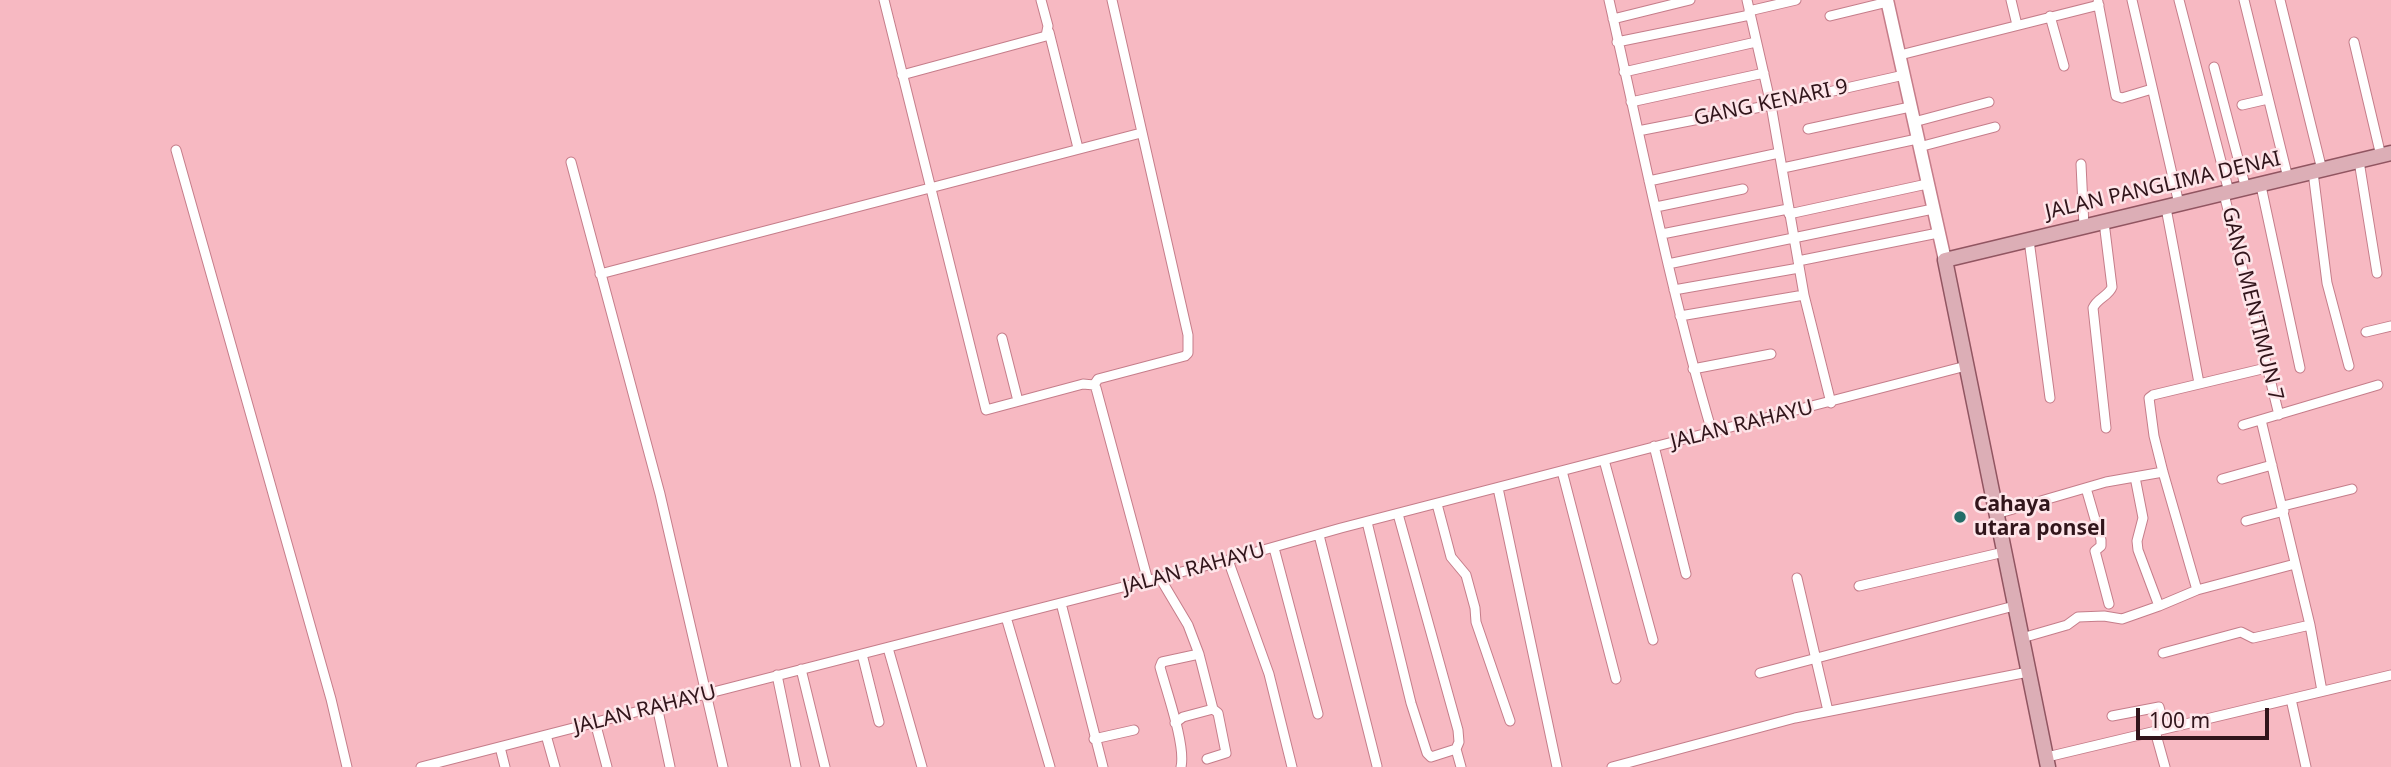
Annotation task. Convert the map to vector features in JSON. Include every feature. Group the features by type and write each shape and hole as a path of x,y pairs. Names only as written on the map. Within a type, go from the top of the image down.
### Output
{"main road":[{"name":"JALAN PANGLIMA DENAI","path":"1945,260 2262,186 2386,154"},
{"path":"1945,260 2047,762"}],"street":[{"path":"884,0 986,410 1083,384 1094,385"},
{"path":"1041,0 1078,148"},
{"path":"1094,385 1098,379 1188,353 1188,335 1112,0"},
{"path":"1609,0 1680,316 1712,432"},
{"path":"1614,19 1690,0"},
{"path":"1747,0 1771,105 1804,295 1831,403"},
{"path":"1617,42 1750,13 1796,0"},
{"path":"2011,0 2017,24"},
{"path":"2132,0 2152,89 2173,206 2199,383"},
{"name":"GANG MENTIMUN 7","path":"2179,0 2279,415"},
{"path":"2244,0 2288,178"},
{"path":"2280,0 2317,171 2327,283 2348,366"},
{"path":"1830,16 1888,1 1945,260"},
{"path":"1900,55 2098,3 2116,96 2122,99 2152,89"},
{"path":"2050,16 2064,66"},
{"path":"902,75 1039,39 1049,32"},
{"path":"1624,72 1756,42"},
{"path":"2354,42 2386,154"},
{"path":"2214,67 2246,189"},
{"path":"1631,102 1764,73"},
{"name":"GANG KENARI 9","path":"1639,131 1904,75"},
{"path":"2242,105 2268,99"},
{"path":"1914,122 1989,102"},
{"path":"1808,130 1910,107"},
{"path":"1783,169 1995,127"},
{"path":"600,274 1141,132"},
{"path":"176,150 331,699 347,767"},
{"path":"1649,181 1779,153"},
{"path":"2359,161 2377,273"},
{"path":"571,162 660,494 723,767"},
{"path":"2081,164 2084,227"},
{"path":"1662,234 1927,184"},
{"path":"2262,186 2300,368"},
{"path":"1656,207 1743,189"},
{"path":"1668,264 1933,209"},
{"path":"2104,222 2112,289 2093,308 2106,428"},
{"path":"1674,290 1938,233"},
{"path":"2029,240 2050,398"},
{"path":"1680,316 1804,295"},
{"path":"2366,332 2391,326"},
{"path":"1002,338 1018,401"},
{"path":"1693,369 1771,354"},
{"name":"JALAN RAHAYU","path":"421,767 1228,561 1654,446 1831,403 1966,366"},
{"path":"2197,590 2163,472 2150,415 2149,398 2199,383 2266,368"},
{"path":"1094,385 1148,581"},
{"path":"2243,425 2378,385"},
{"path":"2260,420 2310,625 2322,691"},
{"path":"1654,446 1686,575"},
{"path":"1604,460 1653,640"},
{"path":"2222,479 2272,465"},
{"path":"1562,471 1616,679"},
{"path":"1996,514 2086,488 2163,472"},
{"path":"2135,477 2143,518 2137,541 2138,550 2159,606"},
{"path":"1498,488 1557,767"},
{"path":"2086,488 2101,540 2095,551 2109,604"},
{"path":"2246,522 2283,508 2352,489"},
{"path":"1437,504 1451,557 1466,575 1476,622 1510,721"},
{"path":"1398,514 1458,730 1459,742 1456,749 1461,767"},
{"path":"1367,522 1411,703 1427,753 1431,757 1456,749"},
{"path":"1319,535 1377,766"},
{"path":"1274,548 1318,714"},
{"path":"1859,586 2004,552"},
{"path":"1228,561 1269,674 1292,767"},
{"path":"2022,638 2063,627 2078,617 2104,616 2122,619 2197,590 2295,564"},
{"path":"1160,578 1188,625 1199,654 1213,709 1218,713 1226,753 1207,759"},
{"path":"1797,578 1828,711"},
{"path":"1061,603 1103,767"},
{"path":"1760,673 2014,606"},
{"path":"1006,617 1049,767"},
{"path":"2163,653 2242,632 2253,638 2310,625"},
{"path":"888,648 922,767"},
{"path":"862,654 879,722"},
{"path":"1181,767 1177,718 1160,664 1167,659 1199,654"},
{"path":"801,669 825,767"},
{"path":"1612,767 1828,711 2028,672"},
{"path":"777,675 796,767"},
{"path":"2047,762 2160,730 2391,675"},
{"path":"2291,699 2306,767"},
{"path":"657,706 670,767"},
{"path":"2112,716 2159,707 2165,767"},
{"path":"1177,718 1213,709"},
{"path":"595,722 607,767"},
{"path":"1094,739 1134,730"},
{"path":"546,735 555,767"},
{"path":"500,747 505,767"}],"place":[{"name":"Cahaya utara ponsel","path":"1960,517"}]}
